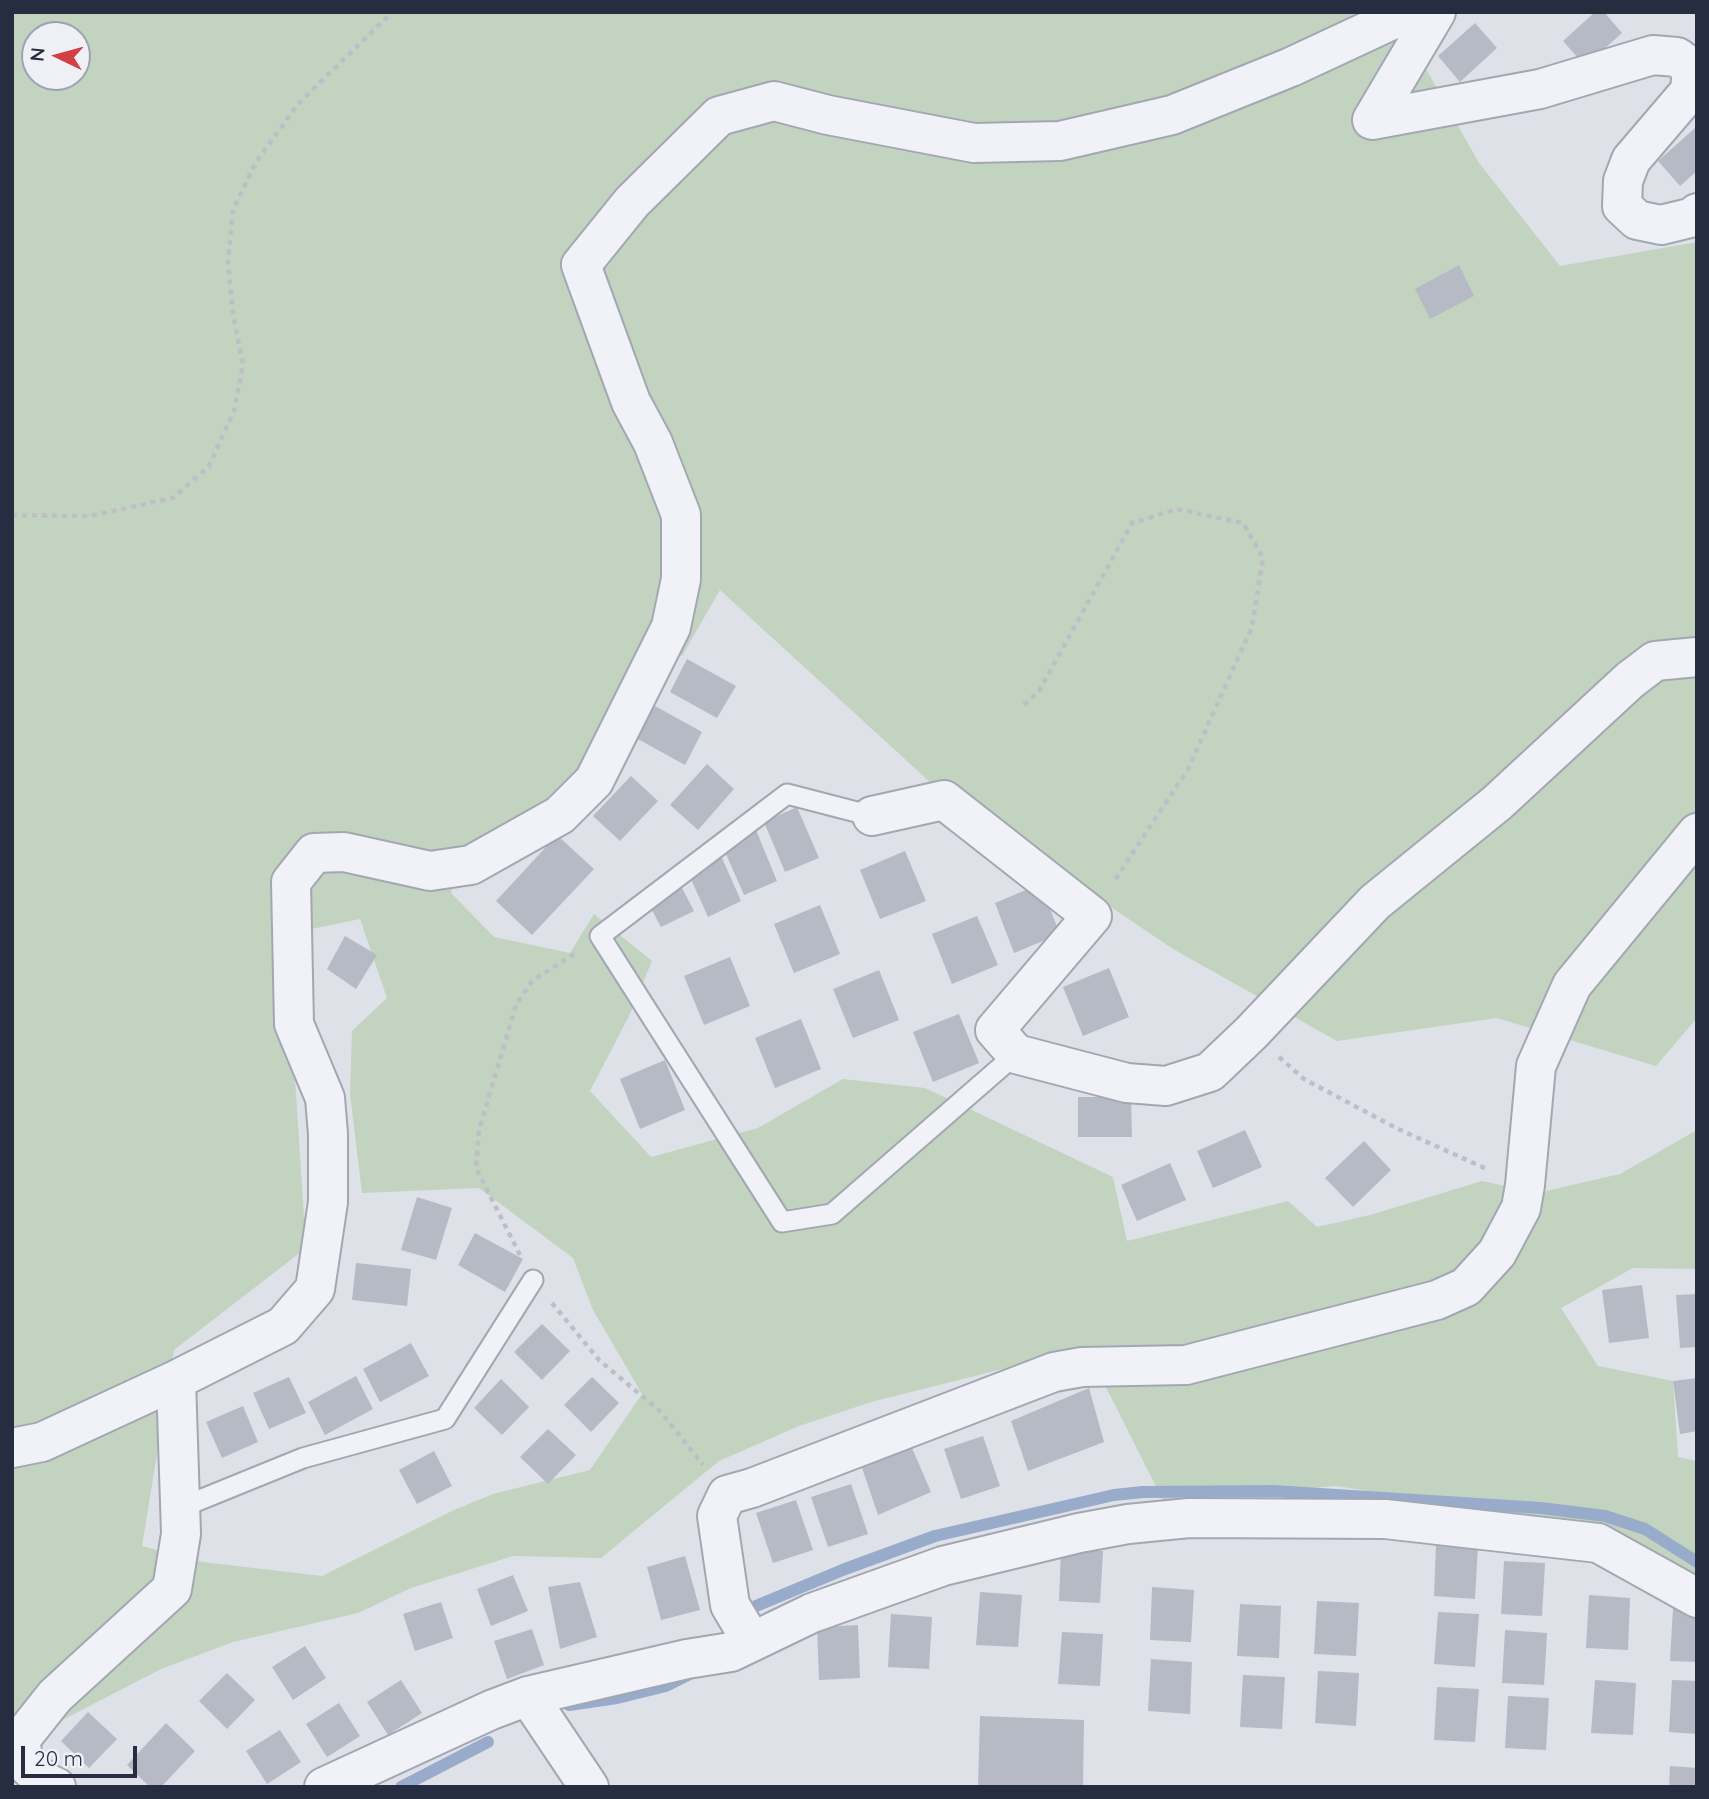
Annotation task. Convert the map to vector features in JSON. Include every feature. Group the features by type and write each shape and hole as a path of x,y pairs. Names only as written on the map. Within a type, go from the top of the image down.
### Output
{"street":[{"path":"12,1448 41,1442 176,1380 283,1326 315,1289 328,1202 328,1134 325,1098 294,1024 291,882 314,853 344,852 430,870 471,865 560,816 594,781 671,627 681,579 681,515 653,443 631,402 581,265 632,202 719,116 774,101 974,143 1060,141 1172,115 1291,67 1409,12"},
{"path":"1436,12 1372,120 1540,89 1653,55 1677,57 1692,68 1690,91 1630,160 1623,181 1622,206 1637,220 1661,225 1697,214"},
{"path":"872,816 944,800 1092,916 995,1030 1017,1054 1127,1083 1166,1086 1210,1072 1376,902 1497,803 1630,680 1655,661 1697,657"},
{"path":"751,1642 730,1605 717,1516 727,1495 752,1489 1054,1372 1082,1367 1186,1365 1437,1300 1466,1287 1497,1253 1521,1208 1536,1066 1572,985 1697,834"},
{"path":"46,1785 24,1763 20,1740 55,1696 172,1589 181,1534 176,1380"},
{"path":"324,1787 491,1710 528,1696 687,1659 731,1652 812,1613 943,1566 1079,1532 1128,1524 1189,1518 1385,1519 1598,1543 1697,1598"},
{"path":"528,1696 589,1787"}],"lane":[{"path":"872,816 788,794 600,936 782,1222 832,1214 1017,1054"},
{"path":"180,1508 303,1458 446,1419 533,1280"}],"path":[{"path":"12,515 90,516 173,498 209,466 234,411 243,365 233,314 228,262 233,210 257,162 299,103 392,12"},
{"path":"1024,705 1039,691 1132,523 1177,509 1243,523 1263,558 1252,626 1188,769 1092,916"},
{"path":"600,936 532,981 516,1005 479,1130 476,1168 533,1280 599,1360 661,1412 727,1495"},
{"path":"1251,1033 1304,1079 1396,1128 1525,1185"}],"green space":[{"path":"12,12 1394,12 1479,163 1560,266 1697,242 1697,1018 1656,1066 1497,1018 1337,1041 1173,949 942,793 720,590 682,656 661,646 571,804 455,870 451,893 494,937 570,953 594,914 652,961 629,1016 590,1091 651,1157 758,1128 843,1079 925,1088 1113,1177 1127,1241 1288,1201 1317,1227 1370,1215 1482,1181 1537,1193 1620,1174 1697,1130 1697,1269 1633,1268 1561,1308 1598,1366 1673,1381 1678,1457 1697,1461 1697,1584 1578,1524 1336,1486 1163,1500 1086,1348 871,1402 799,1426 719,1461 601,1558 513,1556 411,1588 358,1613 233,1642 161,1669 12,1746","holes":["360,919 387,998 352,1031 350,1094 362,1193 479,1188 573,1258 593,1310 642,1394 590,1470 493,1494 454,1510 322,1576 203,1562 142,1546 174,1350 306,1248 290,1002 282,935"]}],"building":[{"path":"1595,12 1604,12 1622,33 1585,66 1563,41"},
{"path":"1475,23 1497,48 1460,82 1438,56"},
{"path":"1695,128 1697,171 1680,186 1658,161"},
{"path":"1459,265 1474,296 1430,319 1415,289"},
{"path":"687,659 736,686 717,718 670,692"},
{"path":"655,706 702,732 685,765 636,738"},
{"path":"707,764 734,789 698,830 670,805"},
{"path":"631,776 658,801 620,841 593,816"},
{"path":"797,807 819,858 785,872 764,822"},
{"path":"756,830 777,881 744,895 722,845"},
{"path":"557,835 594,869 532,935 496,901"},
{"path":"719,851 741,901 708,917 685,866"},
{"path":"905,851 926,901 880,919 860,870"},
{"path":"679,882 694,911 661,927 645,897"},
{"path":"1040,884 1060,934 1014,953 995,903"},
{"path":"820,905 840,954 794,973 774,924"},
{"path":"977,916 998,965 952,984 932,934"},
{"path":"345,936 377,955 356,989 327,969"},
{"path":"730,957 750,1006 704,1025 684,976"},
{"path":"1109,968 1129,1017 1083,1036 1063,987"},
{"path":"879,970 899,1020 853,1038 833,989"},
{"path":"959,1014 979,1063 933,1082 913,1032"},
{"path":"801,1019 821,1069 775,1088 755,1038"},
{"path":"665,1060 685,1110 640,1129 620,1079"},
{"path":"1078,1097 1131,1097 1132,1137 1078,1137"},
{"path":"1245,1130 1262,1167 1213,1188 1197,1151"},
{"path":"1364,1141 1391,1170 1353,1207 1325,1178"},
{"path":"1170,1163 1186,1200 1137,1221 1121,1185"},
{"path":"417,1197 452,1208 436,1260 401,1250"},
{"path":"475,1233 523,1259 505,1292 458,1265"},
{"path":"356,1263 411,1269 407,1306 352,1300"},
{"path":"1642,1285 1649,1338 1609,1343 1602,1290"},
{"path":"1697,1294 1697,1347 1680,1348 1676,1295"},
{"path":"542,1324 570,1351 542,1380 514,1352"},
{"path":"411,1343 429,1376 380,1402 363,1369"},
{"path":"356,1376 373,1409 325,1435 308,1402"},
{"path":"289,1377 306,1413 269,1429 253,1393"},
{"path":"592,1377 619,1403 591,1432 564,1405"},
{"path":"1697,1378 1697,1431 1680,1434 1673,1381"},
{"path":"501,1379 529,1407 502,1435 474,1408"},
{"path":"1089,1388 1104,1442 1028,1471 1011,1421"},
{"path":"243,1406 258,1442 222,1458 206,1422"},
{"path":"548,1429 576,1455 548,1484 520,1457"},
{"path":"983,1436 1000,1486 961,1499 944,1449"},
{"path":"912,1448 931,1492 878,1515 861,1465"},
{"path":"434,1451 452,1486 417,1504 399,1470"},
{"path":"851,1484 868,1534 828,1547 811,1497"},
{"path":"796,1500 813,1550 773,1563 756,1513"},
{"path":"1436,1544 1478,1546 1475,1599 1434,1596"},
{"path":"1061,1549 1103,1551 1100,1603 1059,1601"},
{"path":"685,1556 700,1610 661,1620 647,1567"},
{"path":"1504,1561 1545,1563 1542,1616 1501,1614"},
{"path":"513,1575 528,1611 491,1626 477,1589"},
{"path":"580,1582 597,1637 560,1649 548,1587"},
{"path":"1152,1587 1194,1590 1191,1642 1150,1640"},
{"path":"980,1592 1022,1595 1018,1647 976,1645"},
{"path":"1589,1595 1630,1598 1628,1650 1586,1648"},
{"path":"1317,1601 1359,1603 1356,1656 1314,1654"},
{"path":"441,1602 453,1638 415,1651 403,1614"},
{"path":"1240,1604 1281,1606 1279,1658 1237,1656"},
{"path":"1673,1608 1697,1610 1697,1662 1670,1661"},
{"path":"1438,1612 1479,1614 1475,1667 1434,1664"},
{"path":"891,1614 932,1617 929,1669 888,1667"},
{"path":"858,1625 860,1678 819,1680 817,1627"},
{"path":"532,1629 544,1665 507,1679 494,1641"},
{"path":"1505,1630 1547,1633 1544,1685 1502,1683"},
{"path":"1062,1632 1103,1634 1100,1686 1058,1684"},
{"path":"305,1646 326,1678 293,1700 272,1667"},
{"path":"1151,1659 1192,1662 1190,1714 1148,1711"},
{"path":"1318,1671 1359,1673 1356,1726 1315,1723"},
{"path":"227,1673 255,1700 227,1729 199,1701"},
{"path":"1243,1675 1285,1677 1282,1729 1240,1727"},
{"path":"401,1680 422,1713 388,1735 367,1702"},
{"path":"1595,1680 1636,1683 1633,1735 1591,1733"},
{"path":"1672,1680 1697,1681 1697,1734 1669,1732"},
{"path":"1437,1687 1479,1689 1475,1742 1434,1740"},
{"path":"1508,1696 1549,1698 1546,1750 1505,1748"},
{"path":"339,1703 360,1736 327,1757 306,1724"},
{"path":"88,1712 117,1739 89,1768 61,1741"},
{"path":"980,1716 1084,1720 1083,1787 978,1787"},
{"path":"166,1723 195,1751 161,1787 150,1787 127,1765"},
{"path":"280,1730 301,1762 267,1784 246,1751"},
{"path":"1670,1766 1697,1768 1697,1787 1669,1787"}],"waterway":[{"path":"756,1606 935,1536 1114,1495 1143,1492 1273,1491 1541,1508 1605,1516 1645,1529 1697,1562"},
{"path":"569,1705 617,1698 666,1686 690,1674"},
{"path":"401,1787 488,1742"}]}
